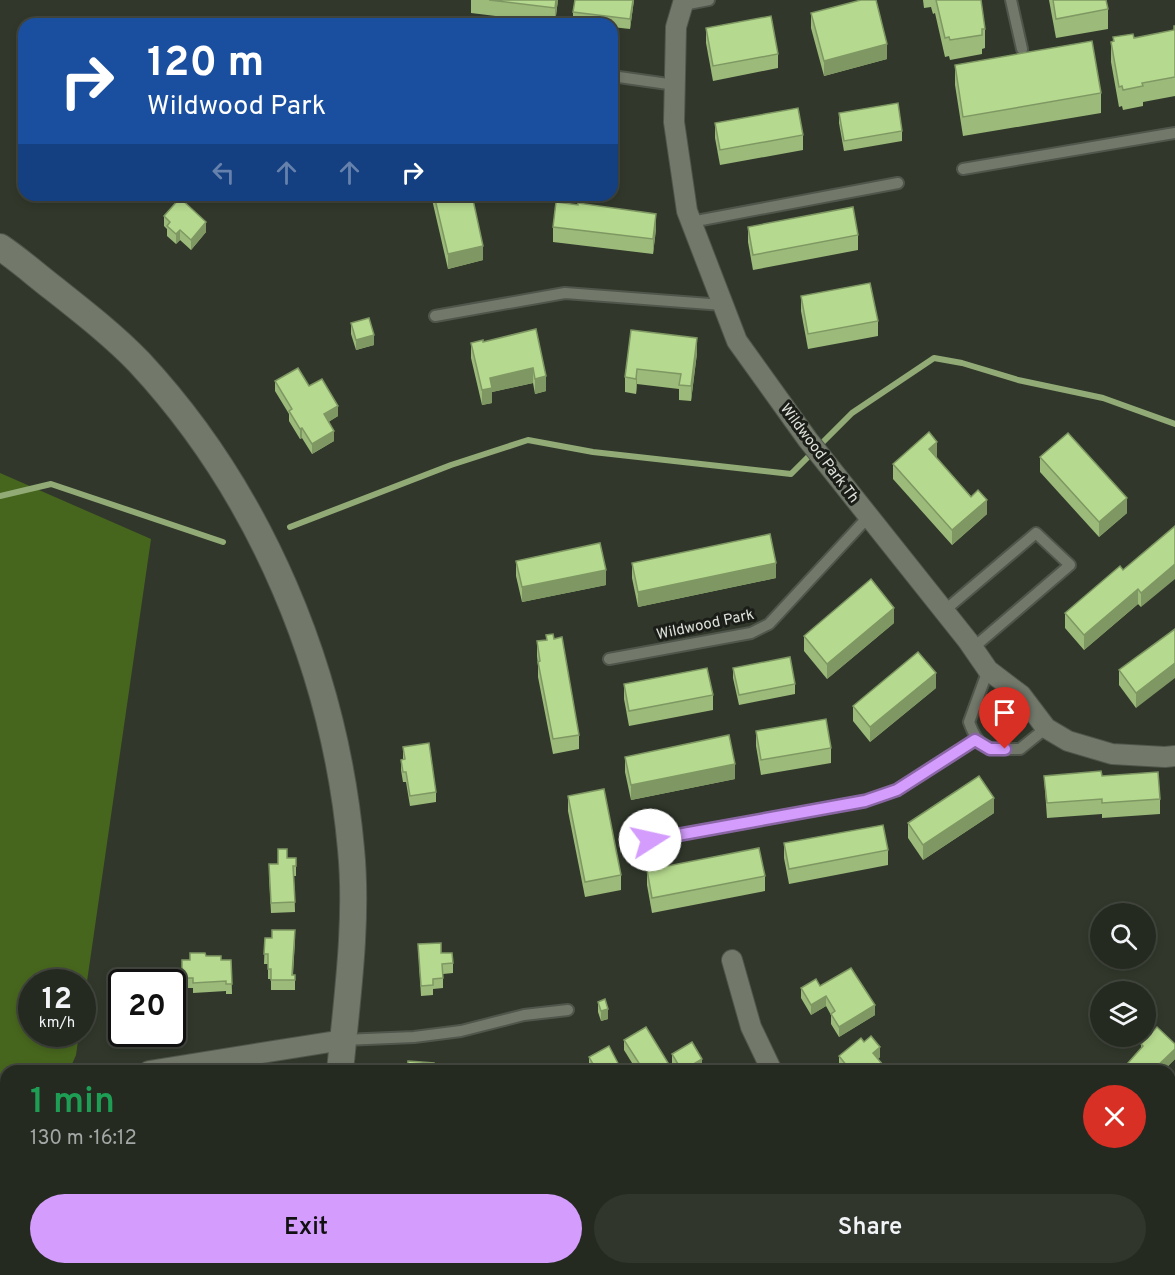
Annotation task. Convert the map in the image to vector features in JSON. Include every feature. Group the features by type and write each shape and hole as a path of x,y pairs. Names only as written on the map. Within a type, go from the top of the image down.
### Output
{"street":[{"name":"Wildwood Park Th","path":"684,3 676,27 674,123 687,211 737,341 808,440 988,670 1021,695 1046,728 1068,741 1112,754 1175,756"},
{"path":"0,247 90,317 138,362 191,423 238,495 288,592 321,682 341,766 348,819 351,851 352,942 340,1065"},
{"path":"732,960 751,1027 769,1065"},
{"path":"187,1065 343,1040"}],"lane":[{"path":"684,3 709,0"},
{"path":"1011,0 1022,49"},
{"path":"618,77 675,85"},
{"path":"963,169 1175,133"},
{"path":"691,222 898,183"},
{"path":"435,316 565,293 723,305"},
{"name":"Wildwood Park","path":"609,659 751,633 769,624 869,516"},
{"path":"944,611 1036,532 1070,565 973,648"},
{"path":"988,670 969,722 975,740 990,749 1020,749 1046,728"},
{"path":"650,840 865,801 897,790 975,740"},
{"path":"343,1040 414,1037 461,1030 524,1015 568,1010"}],"green space":[{"path":"0,473 151,539 89,969 18,969 18,1047 77,1047 72,1065 0,1065"}],"building":[{"path":"489,0 556,0 555,8"},
{"path":"575,0 633,0 630,19 573,12"},
{"path":"861,0 876,0 887,44 824,61 811,13"},
{"path":"936,0 981,0 985,29 982,29 982,35 950,40 949,37 945,38"},
{"path":"1053,0 1106,0 1108,9 1056,19"},
{"path":"771,16 778,54 713,66 706,28"},
{"path":"1174,26 1175,77 1142,83 1143,86 1123,90 1122,86 1119,87 1111,42 1114,41 1113,37 1133,34 1134,38 1174,30"},
{"path":"1092,41 1101,93 963,117 955,65"},
{"path":"898,103 902,131 844,141 839,113"},
{"path":"798,108 803,135 720,150 715,123"},
{"path":"177,201 183,201 206,222 191,240 180,230 176,234 167,226 170,222 164,216"},
{"path":"435,201 473,201 483,246 448,254"},
{"path":"556,202 656,214 653,239 553,227"},
{"path":"853,207 858,235 753,255 748,227"},
{"path":"870,283 878,321 808,334 801,296"},
{"path":"369,318 374,335 356,340 351,323"},
{"path":"536,329 546,376 535,379 533,368 490,378 492,388 482,390 471,343"},
{"path":"631,330 697,338 691,386 679,385 681,374 637,369 636,379 625,377"},
{"path":"298,368 309,386 322,379 338,406 324,414 334,431 312,444 289,411 292,409 275,381"},
{"path":"929,432 937,442 929,449 971,497 978,490 987,500 952,530 893,464"},
{"path":"1068,433 1127,498 1099,522 1040,457"},
{"path":"1175,526 1175,564 1141,593 1138,589 1084,635 1065,613 1120,566 1123,570"},
{"path":"770,534 776,563 638,592 632,563"},
{"path":"600,543 606,570 522,587 516,561"},
{"path":"871,579 894,608 827,664 804,636"},
{"path":"1175,629 1175,663 1136,693 1119,670"},
{"path":"553,634 554,639 562,637 579,735 553,739 538,662 540,661 537,641 547,640 546,635"},
{"path":"918,652 936,673 870,727 853,706"},
{"path":"790,657 795,684 739,695 733,668"},
{"path":"707,668 713,695 629,711 624,684"},
{"path":"826,719 831,748 761,760 756,731"},
{"path":"729,735 735,764 631,785 625,757"},
{"path":"429,743 436,792 410,796 406,772 403,772 401,760 405,759 403,747"},
{"path":"1101,771 1102,776 1158,772 1160,799 1102,803 1102,799 1047,803 1044,776"},
{"path":"979,776 994,798 923,845 908,823"},
{"path":"604,789 621,875 585,882 568,796"},
{"path":"883,825 888,850 789,869 784,843"},
{"path":"759,848 765,876 652,898 647,870"},
{"path":"278,849 287,849 287,858 296,858 296,866 293,866 295,902 271,903 269,864 278,864"},
{"path":"272,930 295,930 292,975 295,975 295,980 271,980 268,954 264,954 265,938 272,938"},
{"path":"441,943 441,953 452,953 453,963 442,964 443,978 433,979 433,985 421,986 418,944"},
{"path":"190,953 205,953 206,956 221,956 221,960 231,960 232,984 226,984 226,981 193,983 193,978 186,978 186,969 182,969 182,960 190,960"},
{"path":"851,968 875,1005 839,1027 831,1014 835,1011 826,996 811,1005 801,988 816,979 820,986"},
{"path":"605,999 608,1009 601,1011 598,1002"},
{"path":"646,1027 669,1065 640,1065 624,1040"},
{"path":"1157,1027 1175,1044 1175,1049 1158,1065 1130,1065 1128,1063 1142,1047 1156,1047"},
{"path":"871,1036 880,1047 873,1053 883,1065 846,1065 839,1056 861,1038 864,1042"},
{"path":"692,1042 702,1059 692,1065 678,1065 672,1054"},
{"path":"609,1046 619,1065 594,1065 589,1057"},
{"path":"408,1061 434,1063 434,1065 408,1065"}],"waterway":[{"path":"290,527 451,465 528,440 593,452 791,474 852,413 934,358 962,363 1018,380 1103,398 1175,424"},
{"path":"0,496 51,484 223,542"}],"route":[{"path":"650,840 865,801 897,790 975,740 990,749 1005,749"}]}
